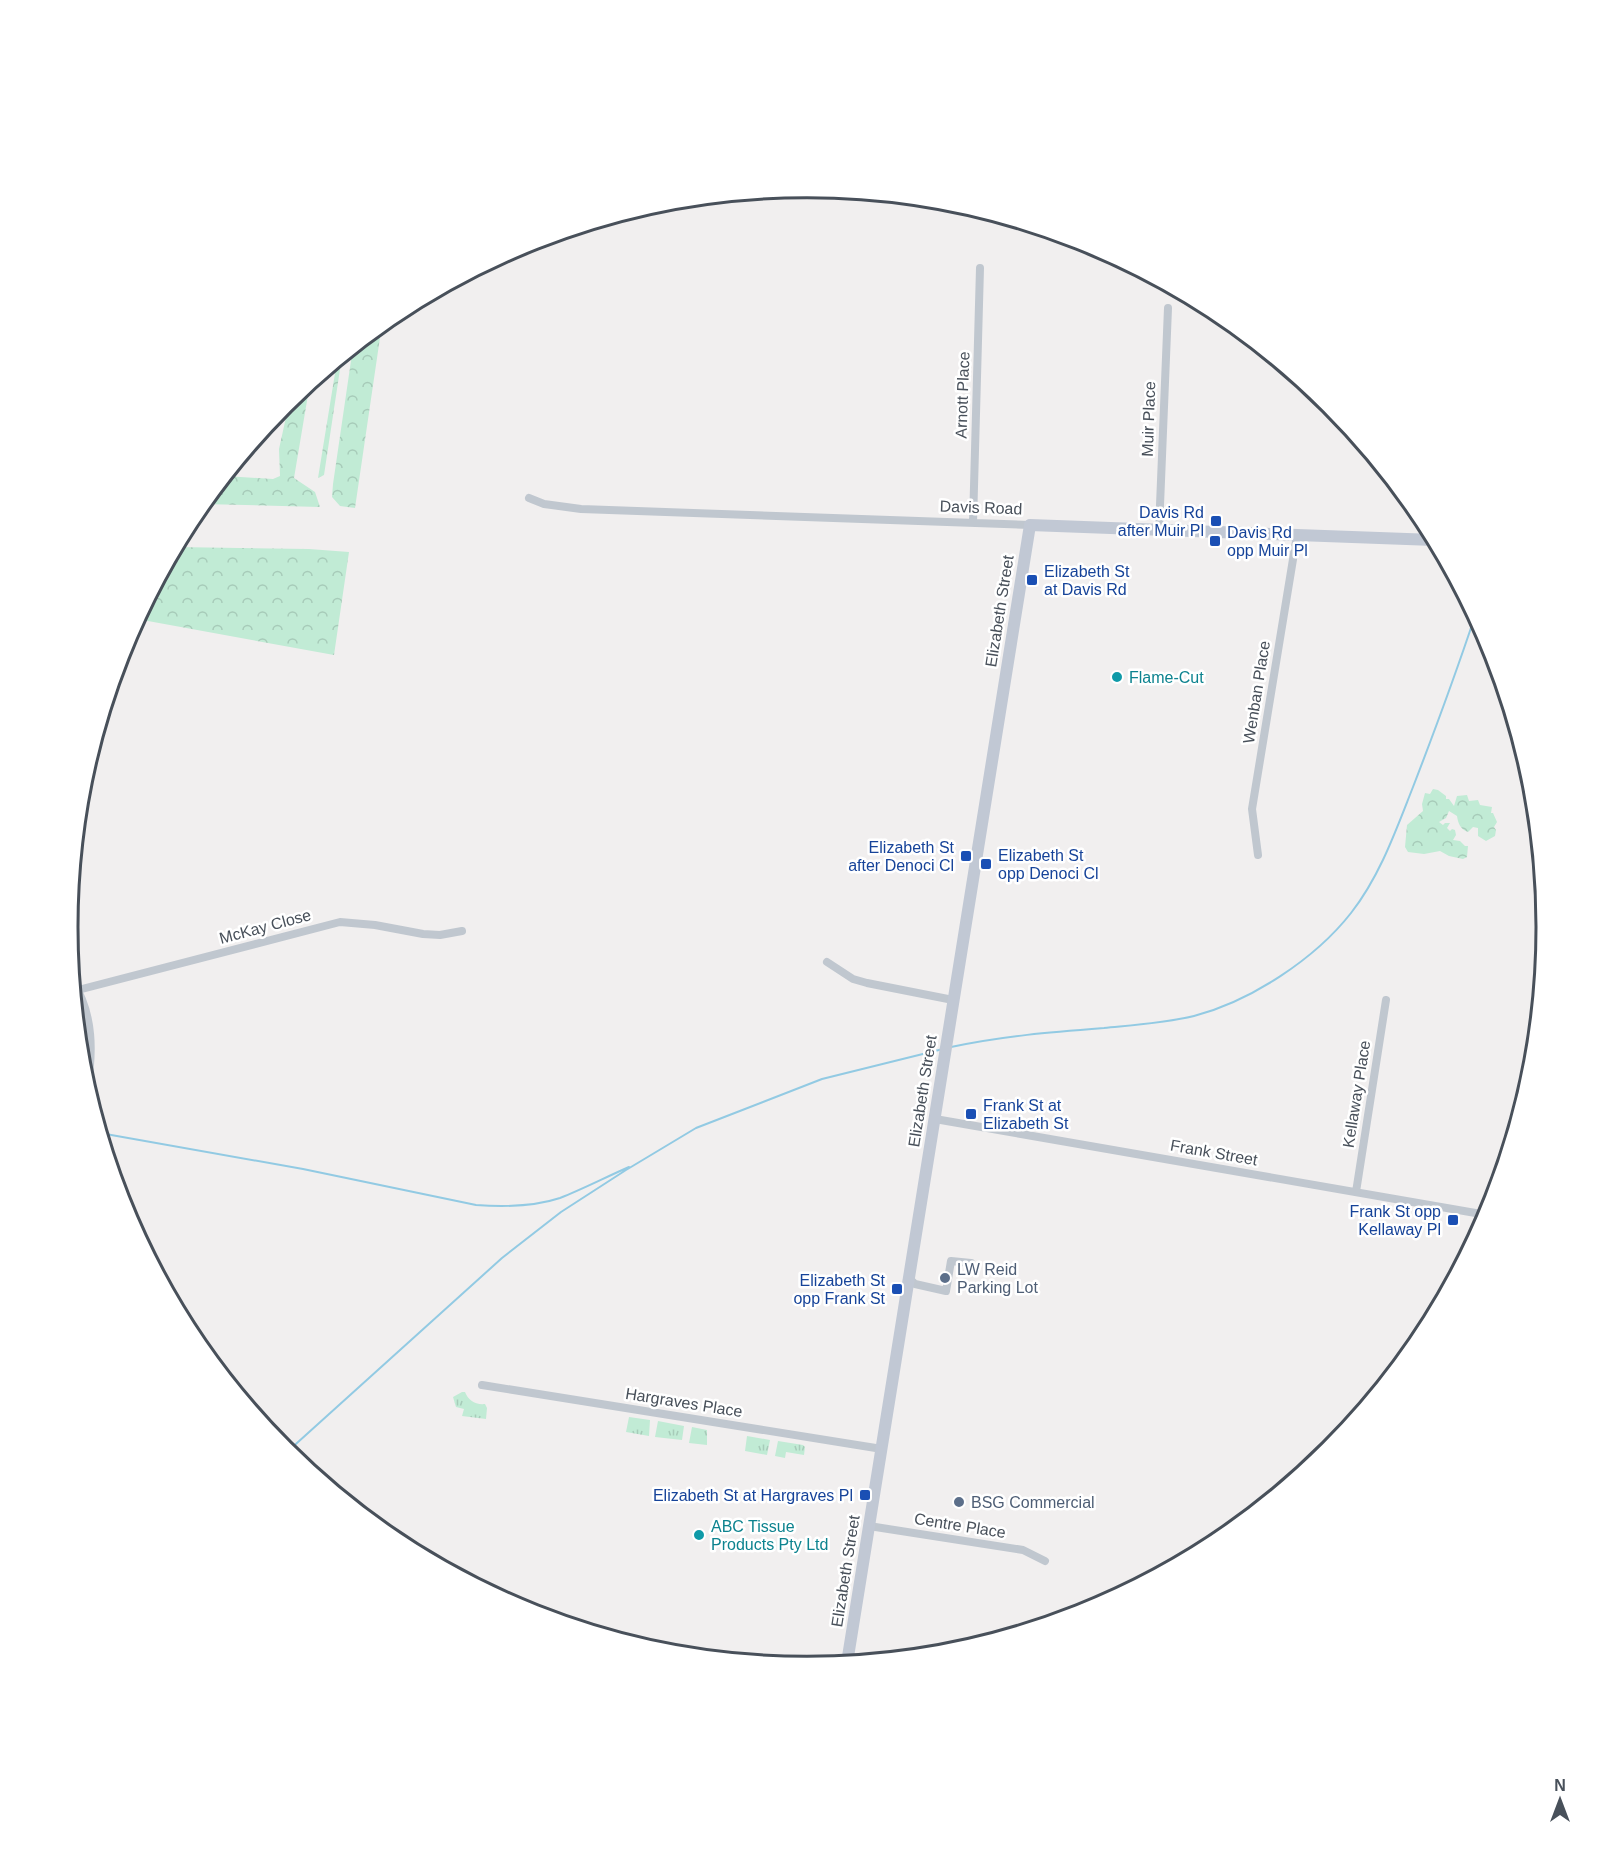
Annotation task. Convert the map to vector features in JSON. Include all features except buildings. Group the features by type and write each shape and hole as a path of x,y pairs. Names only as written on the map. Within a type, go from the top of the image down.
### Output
{"street":[{"name":"Arnott Place","path":"973,523 980,268"},
{"name":"Muir Place","path":"1159,530 1168,308"},
{"name":"Davis Road","path":"529,498 543,504 581,509 1424,540"},
{"name":"Elizabeth Street","path":"848,1654 1030,525"},
{"name":"Wenban Place","path":"1258,855 1252,809 1297,535"},
{"name":"McKay Close","path":"81,985 340,922 375,925 423,934 440,935 462,931"},
{"path":"827,962 853,979 953,1000"},
{"path":"82,1000 88,1013 92,1042 90,1059"},
{"name":"Kellaway Place","path":"1356,1192 1386,1000"},
{"name":"Frank Street","path":"935,1119 1478,1213"},
{"path":"909,1278 915,1284 946,1291 951,1261 971,1263"},
{"name":"Hargraves Place","path":"482,1385 882,1449"},
{"name":"Centre Place","path":"869,1526 1023,1550 1044,1561"}],"green space":[{"path":"380,337 355,508 340,506 332,497 351,358"},
{"path":"340,367 324,475 318,478 335,371"},
{"path":"308,397 294,478 315,492 320,507 214,504 234,477 273,479 280,476 279,449 286,418"},
{"path":"185,547 309,549 349,552 334,655 146,621"},
{"path":"1433,789 1446,796 1446,799 1449,799 1454,806 1457,796 1467,795 1469,801 1478,800 1480,805 1492,807 1491,813 1497,822 1494,827 1495,836 1486,841 1478,836 1478,828 1473,827 1468,832 1465,831 1457,816 1449,811 1446,818 1439,822 1443,825 1450,823 1447,828 1450,831 1455,830 1456,835 1453,840 1468,846 1467,857 1463,859 1449,856 1440,851 1424,854 1408,852 1405,847 1407,825 1423,811 1425,793 1430,794"},
{"path":"465,1392 472,1401 485,1404 486,1419 462,1416 464,1409 456,1407 453,1397"},
{"path":"629,1417 650,1420 649,1436 626,1432"},
{"path":"658,1421 684,1426 682,1440 655,1437"},
{"path":"692,1427 707,1430 707,1445 689,1443"},
{"path":"747,1436 770,1440 767,1455 745,1451"},
{"path":"778,1441 803,1445 804,1455 786,1452 785,1458 775,1456"}],"waterway":[{"path":"951,1047 1008,1037 1149,1024 1194,1016 1238,1000 1301,962 1336,930 1371,884 1394,836 1471,627"},
{"path":"295,1445 502,1258 561,1212 626,1170 696,1128 822,1079 943,1049"},
{"path":"109,1135 303,1169 476,1205 518,1206 550,1201 629,1167"}],"place":[{"name":"Davis Rd after Muir Pl","path":"1216,521"},
{"name":"Davis Rd opp Muir Pl","path":"1215,541"},
{"name":"Elizabeth St at Davis Rd","path":"1032,580"},
{"name":"Flame-Cut","path":"1117,677"},
{"name":"Elizabeth St after Denoci Cl","path":"966,856"},
{"name":"Elizabeth St opp Denoci Cl","path":"986,864"},
{"name":"Frank St at Elizabeth St","path":"971,1114"},
{"name":"Frank St opp Kellaway Pl","path":"1453,1220"},
{"name":"LW Reid Parking Lot","path":"945,1278"},
{"name":"Elizabeth St opp Frank St","path":"897,1289"},
{"name":"Elizabeth St at Hargraves Pl","path":"865,1495"},
{"name":"BSG Commercial","path":"959,1502"},
{"name":"ABC Tissue Products Pty Ltd","path":"699,1535"}]}
